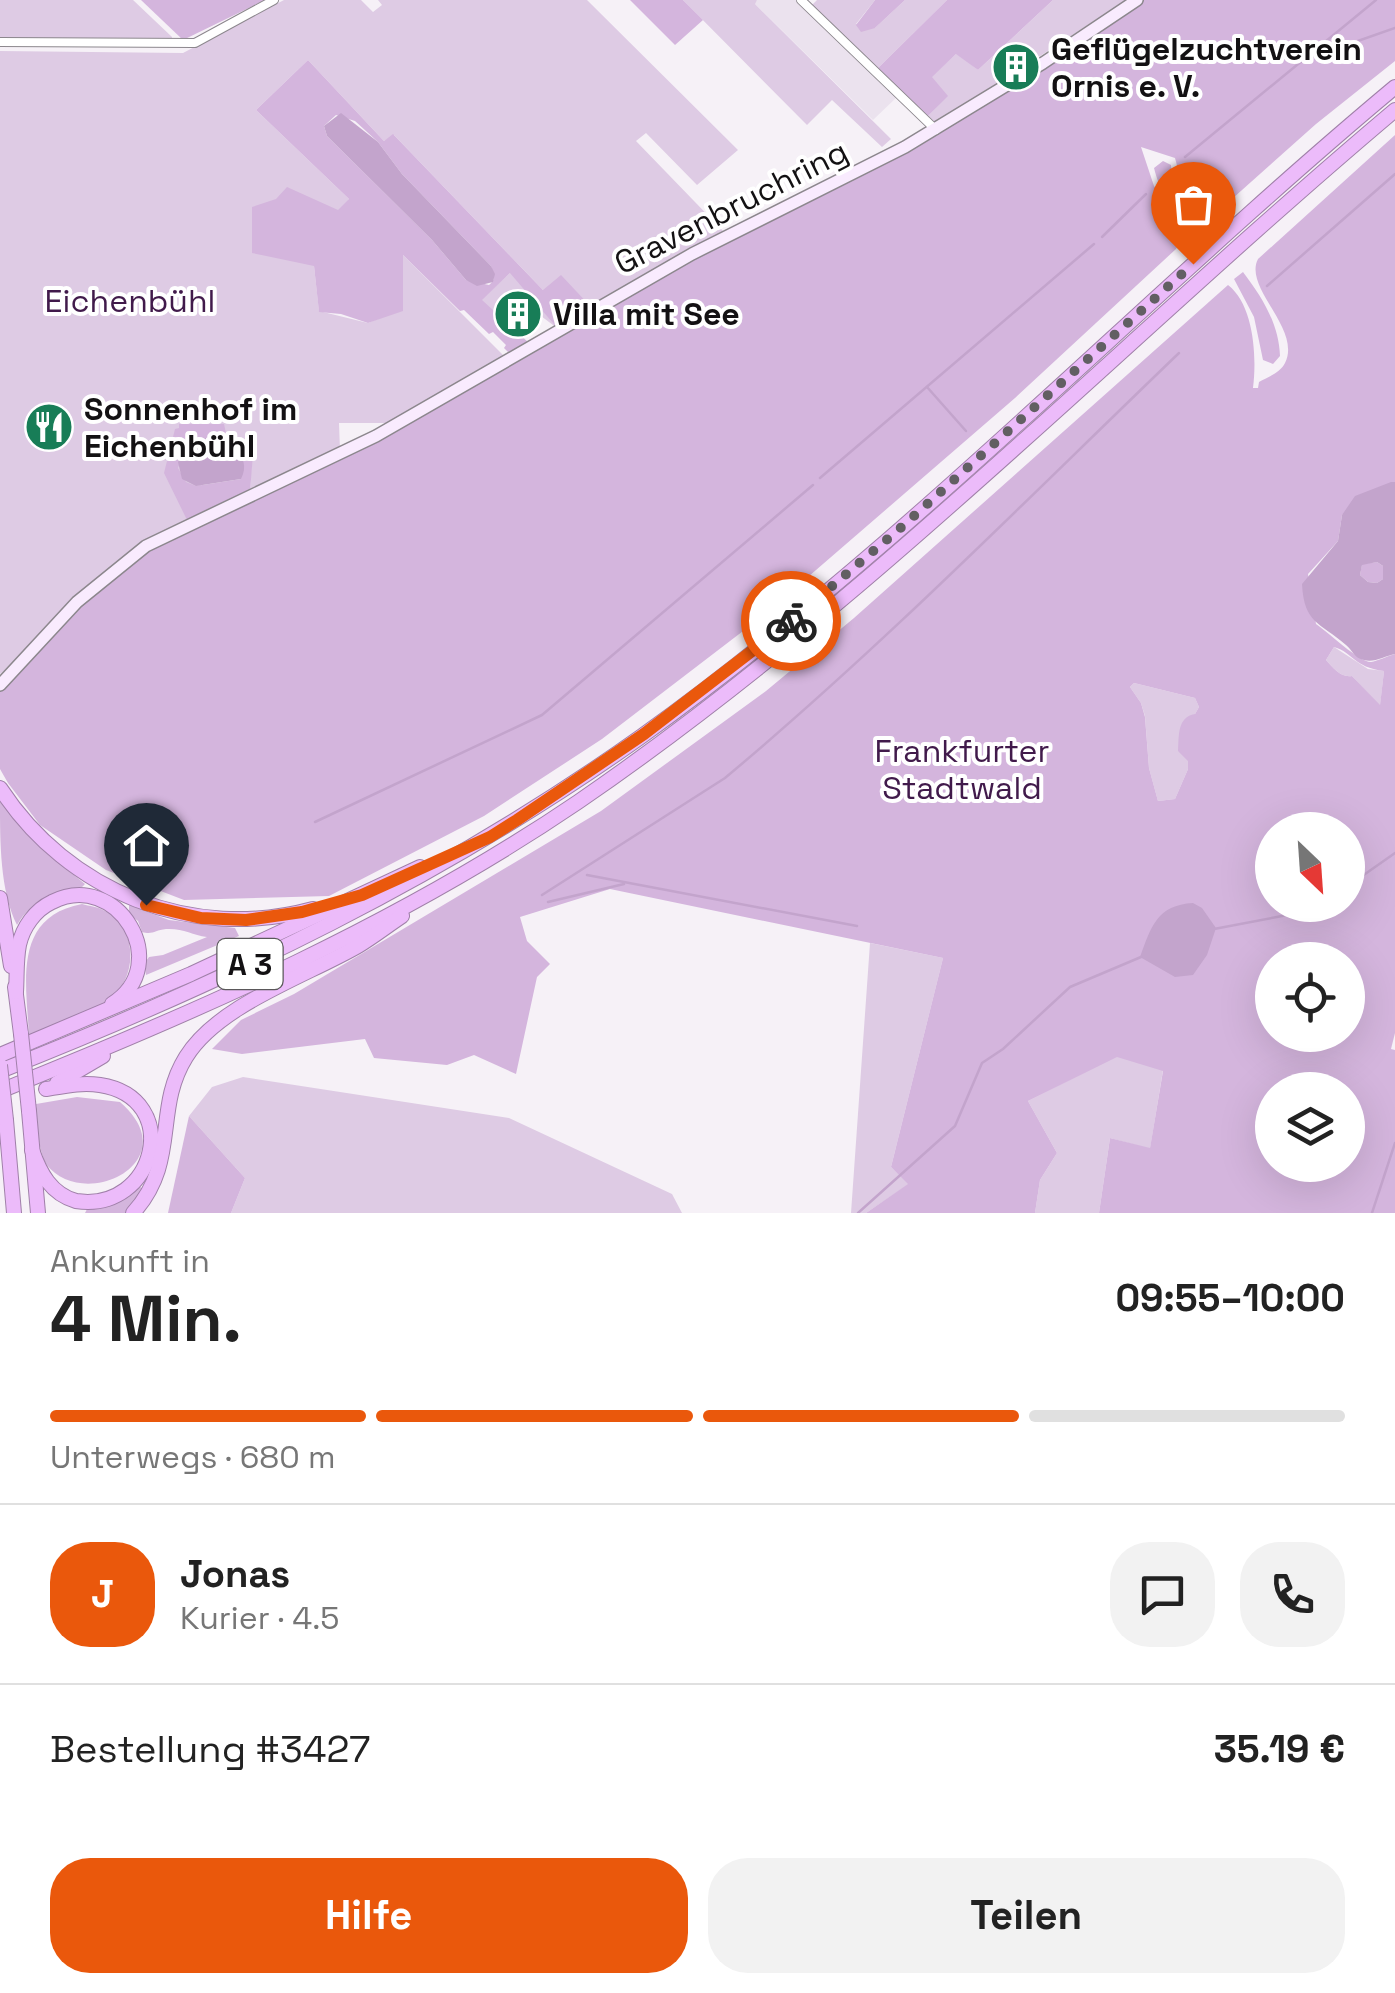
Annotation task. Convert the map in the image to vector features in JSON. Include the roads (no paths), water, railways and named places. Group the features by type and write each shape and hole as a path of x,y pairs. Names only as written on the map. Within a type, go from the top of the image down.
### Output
{"highway":[{"name":"A 3","path":"0,1068 142,1013 387,896 490,837 633,742 875,551 1395,87"},
{"name":"A 3","path":"0,1090 151,1028 331,944 452,881 624,770 793,641 935,520 1395,110"},
{"path":"0,788 34,832 63,859 114,891 157,908 201,918 255,919 302,912 362,895"},
{"path":"0,1056 490,837"},
{"path":"133,1213 157,1178 164,1156 174,1083 186,1056 202,1037 236,1012 361,944 452,881"},
{"path":"16,992 19,946 27,925 38,912 67,896 95,898 112,906 136,936 136,974 121,998 73,1026"},
{"path":"0,898 16,992 38,1213"},
{"path":"3,1114 151,1028"},
{"path":"0,1068 14,1213"},
{"path":"32,1150 54,1189 68,1198 89,1203 109,1201 127,1192 141,1178 151,1154 146,1119 127,1095 96,1084 46,1089"}],"street":[{"path":"0,42 194,43 274,0"},
{"path":"801,0 936,130"},
{"name":"Gravenbruchring","path":"0,685 77,602 146,546 376,436 692,254 936,130 1138,0"}],"waterway":[{"path":"1185,157 1376,0"},
{"path":"1298,62 1395,28"},
{"path":"1267,286 1395,174"},
{"path":"1102,237 1146,194"},
{"path":"820,478 1094,244"},
{"path":"542,895 725,778 899,623 1179,353"},
{"path":"927,387 966,431"},
{"path":"315,822 542,715 813,485"},
{"path":"1365,874 1395,853"},
{"path":"587,875 857,926"},
{"path":"548,902 624,884"},
{"path":"1214,929 1255,921"},
{"path":"858,1213 955,1126 982,1063 1003,1049 1070,987 1141,957"},
{"path":"1372,1213 1395,1143"}],"place":[{"name":"Geflügelzuchtverein Ornis e. V.","path":"1016,67"},
{"name":"Villa mit See","path":"518,314"},
{"name":"Sonnenhof im Eichenbühl","path":"49,427"}],"park label":[{"name":"Eichenbühl","path":"130,301"},
{"name":"Frankfurter Stadtwald","path":"962,770"}]}
